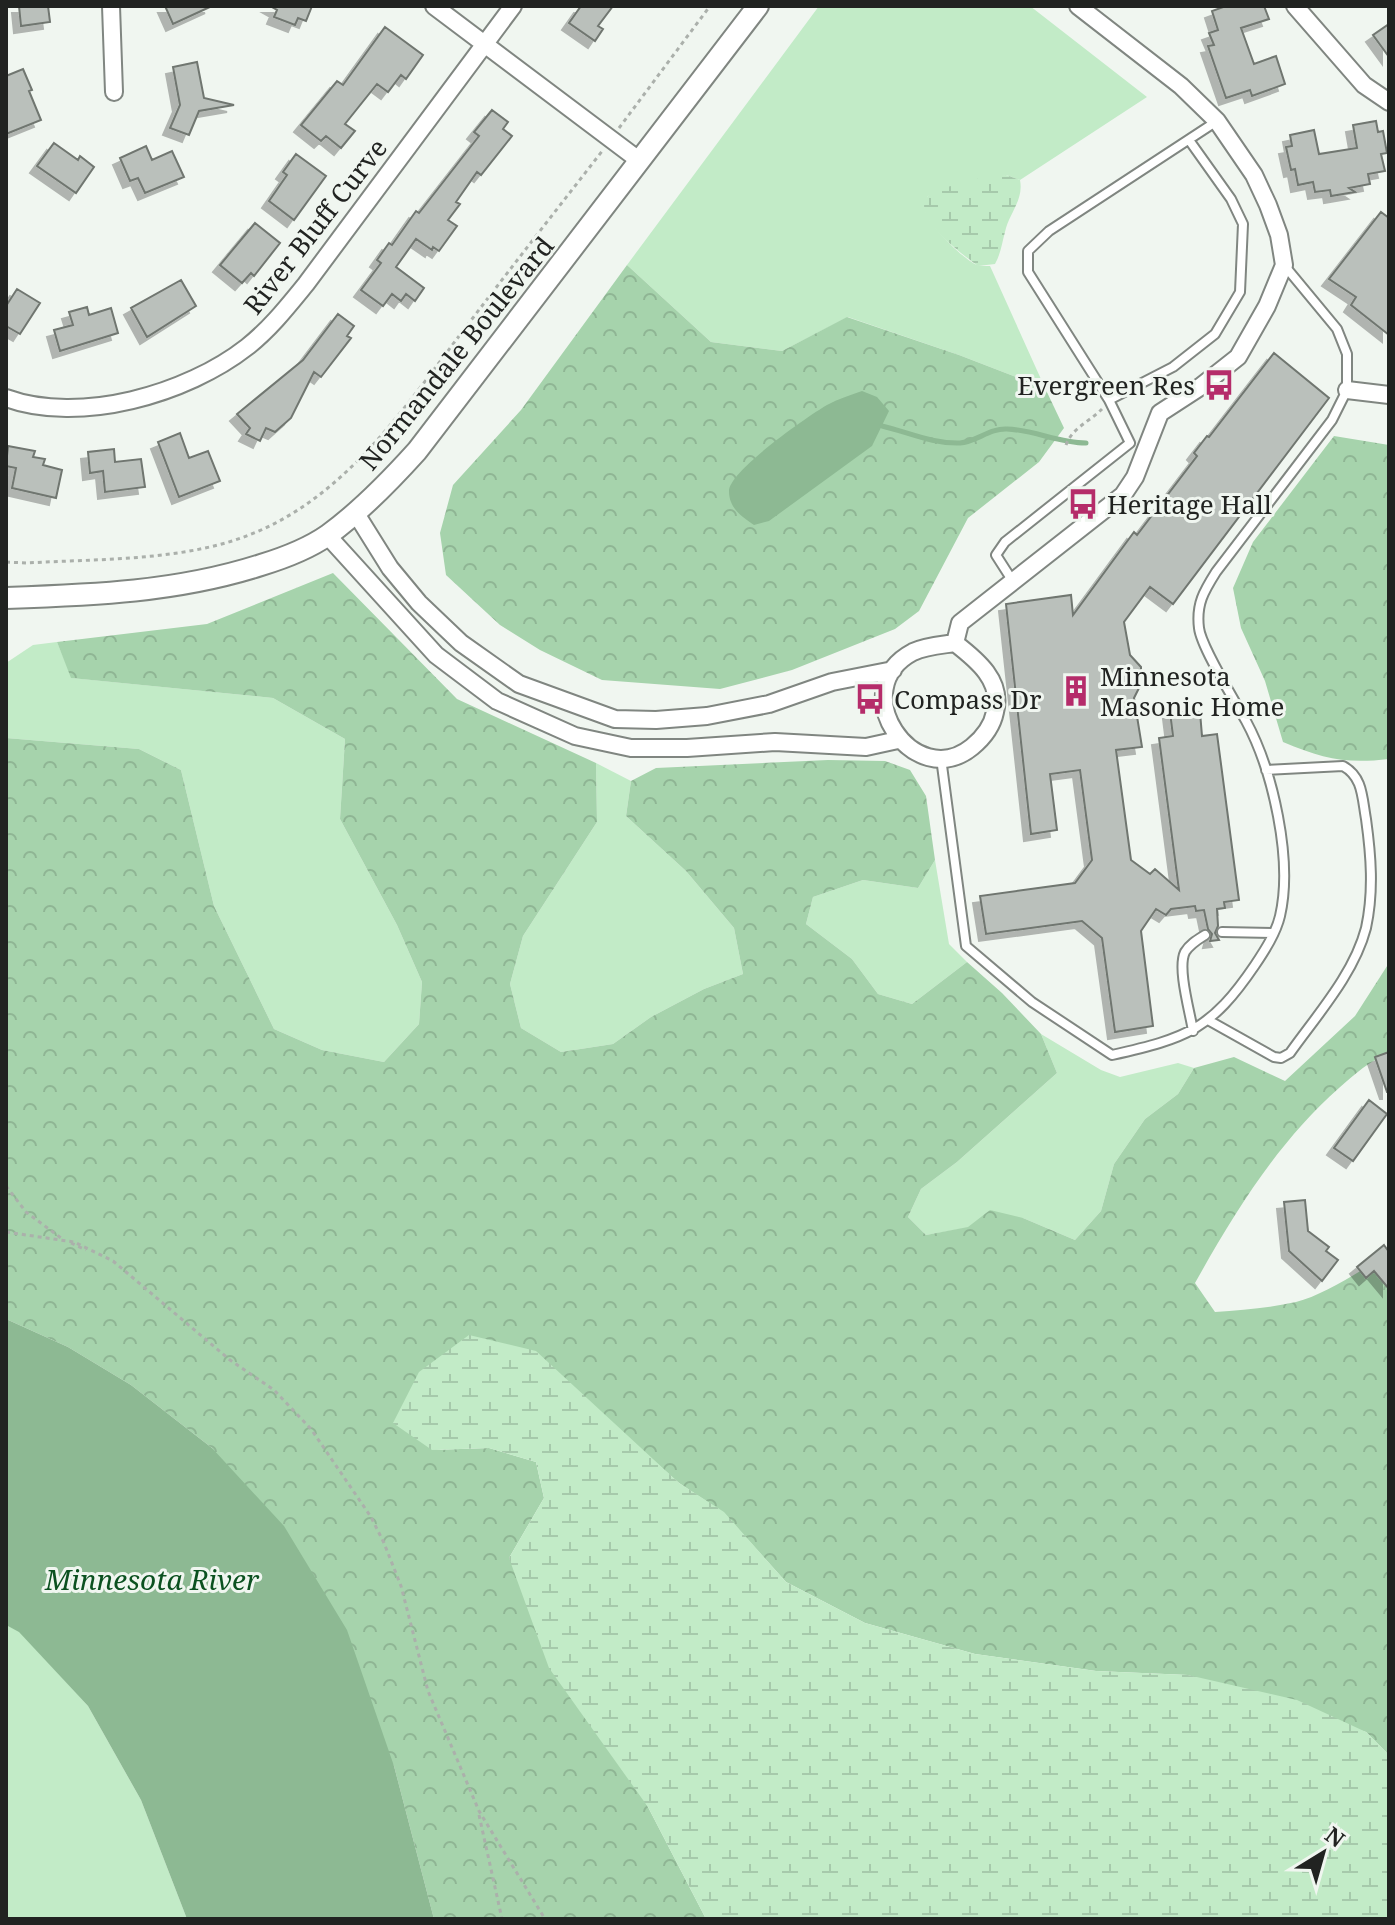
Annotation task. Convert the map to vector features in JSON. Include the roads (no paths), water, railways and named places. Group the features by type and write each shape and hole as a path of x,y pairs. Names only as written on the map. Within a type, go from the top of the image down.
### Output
{"street":[{"path":"111,6 114,92"},
{"path":"434,6 640,161"},
{"name":"River Bluff Curve","path":"6,398 53,407 92,407 130,401 210,371 247,347 278,318 306,284 513,6"},
{"name":"Normandale Boulevard","path":"6,598 116,594 188,585 271,562 327,535 384,488 417,451 758,6"},
{"path":"955,643 960,623 1123,495 1135,477 1160,413 1238,357 1267,306 1284,265 1279,235 1268,205 1254,175 1217,121 1181,86 1078,6"},
{"path":"1295,6 1364,85 1389,102"},
{"path":"1347,390 1389,395"},
{"path":"355,512 390,568 419,603 461,643 519,684 615,719 707,716 769,704 832,682 893,670"},
{"path":"327,535 436,655 497,701 575,736 631,748 775,742 866,747 898,740"},
{"path":"955,643 983,666 995,690 996,712 984,737 965,753 949,758 923,756 898,740 885,716 884,691 893,670 913,652 955,643"}],"lane":[{"path":"1144,453 1130,443 1109,400 1028,272 1028,251 1049,231 1217,121"},
{"path":"1109,400 1173,367 1215,334 1240,292 1243,224 1231,199 1189,140"},
{"path":"941,757 966,946 1032,1002 1112,1055 1167,1042 1193,1031 1234,997 1266,948 1280,918 1284,891 1279,816 1266,770 1248,725 1199,630 1200,598 1216,572 1332,420 1347,390 1347,354 1337,329 1284,265"},
{"path":"1012,580 996,555 1005,542 1130,443"},
{"path":"1208,1020 1274,1057 1281,1058 1290,1053 1339,984 1365,929 1372,884 1371,856 1361,785 1354,772 1343,766 1266,770"},
{"path":"1222,932 1273,933"},
{"path":"1193,1031 1182,966 1183,954 1193,942 1205,935"}],"water":[{"path":"862,391 877,397 889,411 872,446 769,521 754,525 737,511 729,491 732,482 755,458 817,411"},
{"name":"Minnesota River","path":"6,1319 68,1347 131,1385 212,1448 284,1526 347,1630 394,1766 434,1919 187,1919 141,1800 88,1706 19,1632 6,1625"}],"waterway":[{"path":"882,426 950,443 966,442 1007,429 1086,443"}],"place":[{"name":"Evergreen Res","path":"1219,385"},
{"name":"Heritage Hall","path":"1083,504"},
{"name":"Minnesota Masonic Home","path":"1076,691"},
{"name":"Compass Dr","path":"870,699"}]}
